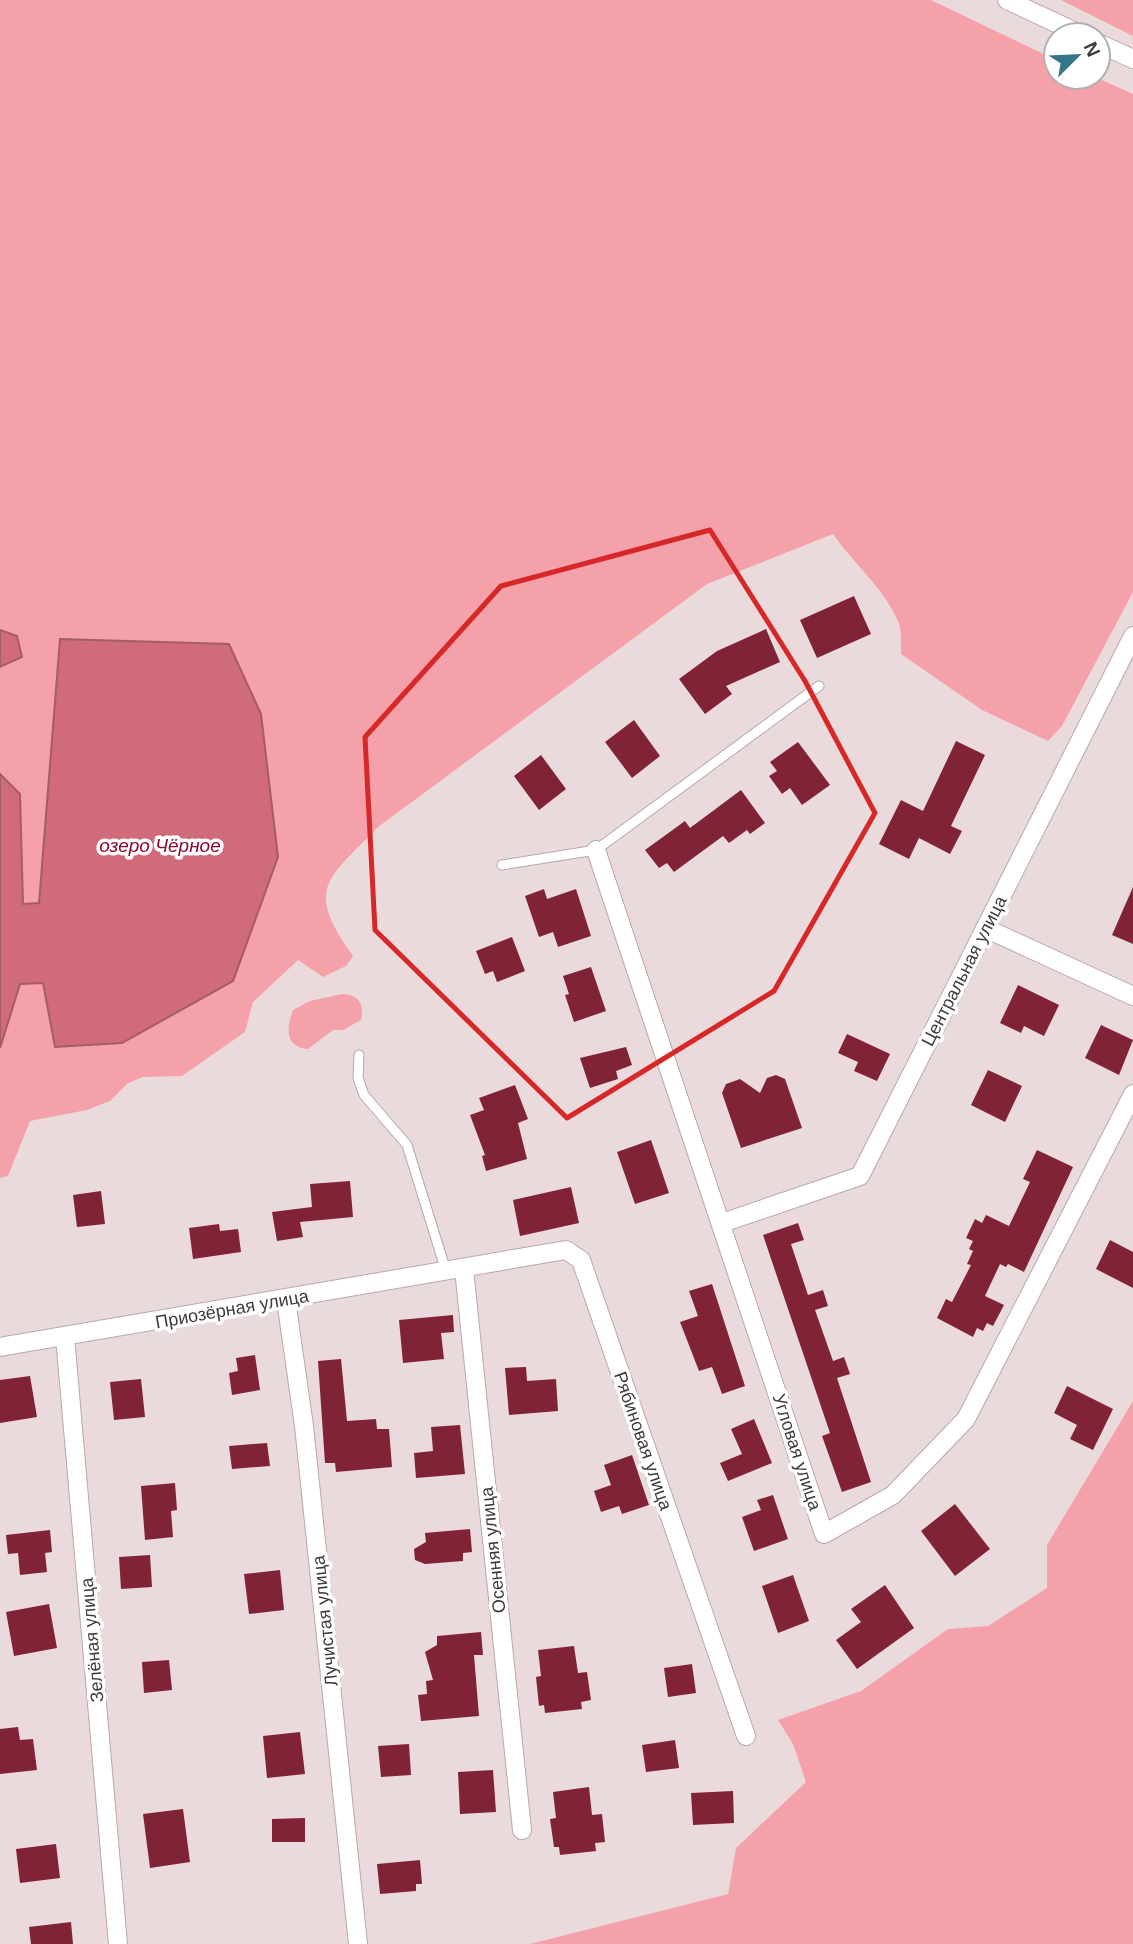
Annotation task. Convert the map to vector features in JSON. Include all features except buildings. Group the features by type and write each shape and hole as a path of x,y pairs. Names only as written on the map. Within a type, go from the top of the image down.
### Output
{"street":[{"path":"1007,0 1052,21"},
{"path":"1112,49 1133,59"},
{"name":"Центральная улица","path":"722,1223 860,1176 1133,636"},
{"name":"Угловая улица","path":"596,850 824,1534 893,1495 966,1419 1133,1094"},
{"path":"985,928 1133,996"},
{"name":"Рябиновая улица","path":"464,1269 566,1251 581,1260 746,1736"},
{"name":"Приозёрная улица","path":"0,1348 464,1269"},
{"name":"Осенняя улица","path":"464,1269 522,1830"},
{"name":"Лучистая улица","path":"286,1300 306,1439 358,1944"},
{"name":"Зелёная улица","path":"65,1336 118,1944"}],"lane":[{"path":"502,865 596,850 819,686"},
{"path":"359,1055 358,1078 364,1095 407,1144 446,1272"}],"highlighted area":[{"path":"710,530 805,681 875,813 774,991 567,1118 375,930 365,737 501,586"}],"shaded area":[{"path":"0,0 931,0 1042,53 1042,91 1112,91 1112,85 1133,94 1133,592 1062,726 1048,741 982,710 901,654 900,629 892,609 833,534 707,584 378,827 346,860 328,886 326,899 329,915 353,956 346,966 323,977 298,960 253,1002 245,1032 182,1076 143,1077 128,1083 110,1101 87,1110 30,1121 8,1176 0,1178 0,1048 20,984 43,983 60,639 40,903 23,904 20,794 0,774 0,667 22,657 17,636 0,630"},
{"path":"1061,0 1133,0 1133,36 1112,26 1112,21 1103,21"},
{"path":"342,994 359,1001 362,1009 361,1020 343,1030 333,1030 308,1049 291,1041 289,1023 293,1010 310,1001"},
{"path":"1133,1401 1133,1944 530,1944 728,1894 736,1848 806,1782 793,1744 778,1720 861,1691 948,1629 988,1626 1047,1588 1047,1545"}],"water":[{"path":"0,630 17,636 22,657 0,667"},
{"name":"озеро Чёрное","path":"60,639 229,644 261,714 278,857 233,981 122,1043 55,1047 43,983 20,984 0,1048 0,774 20,794 23,904 39,903"}]}
